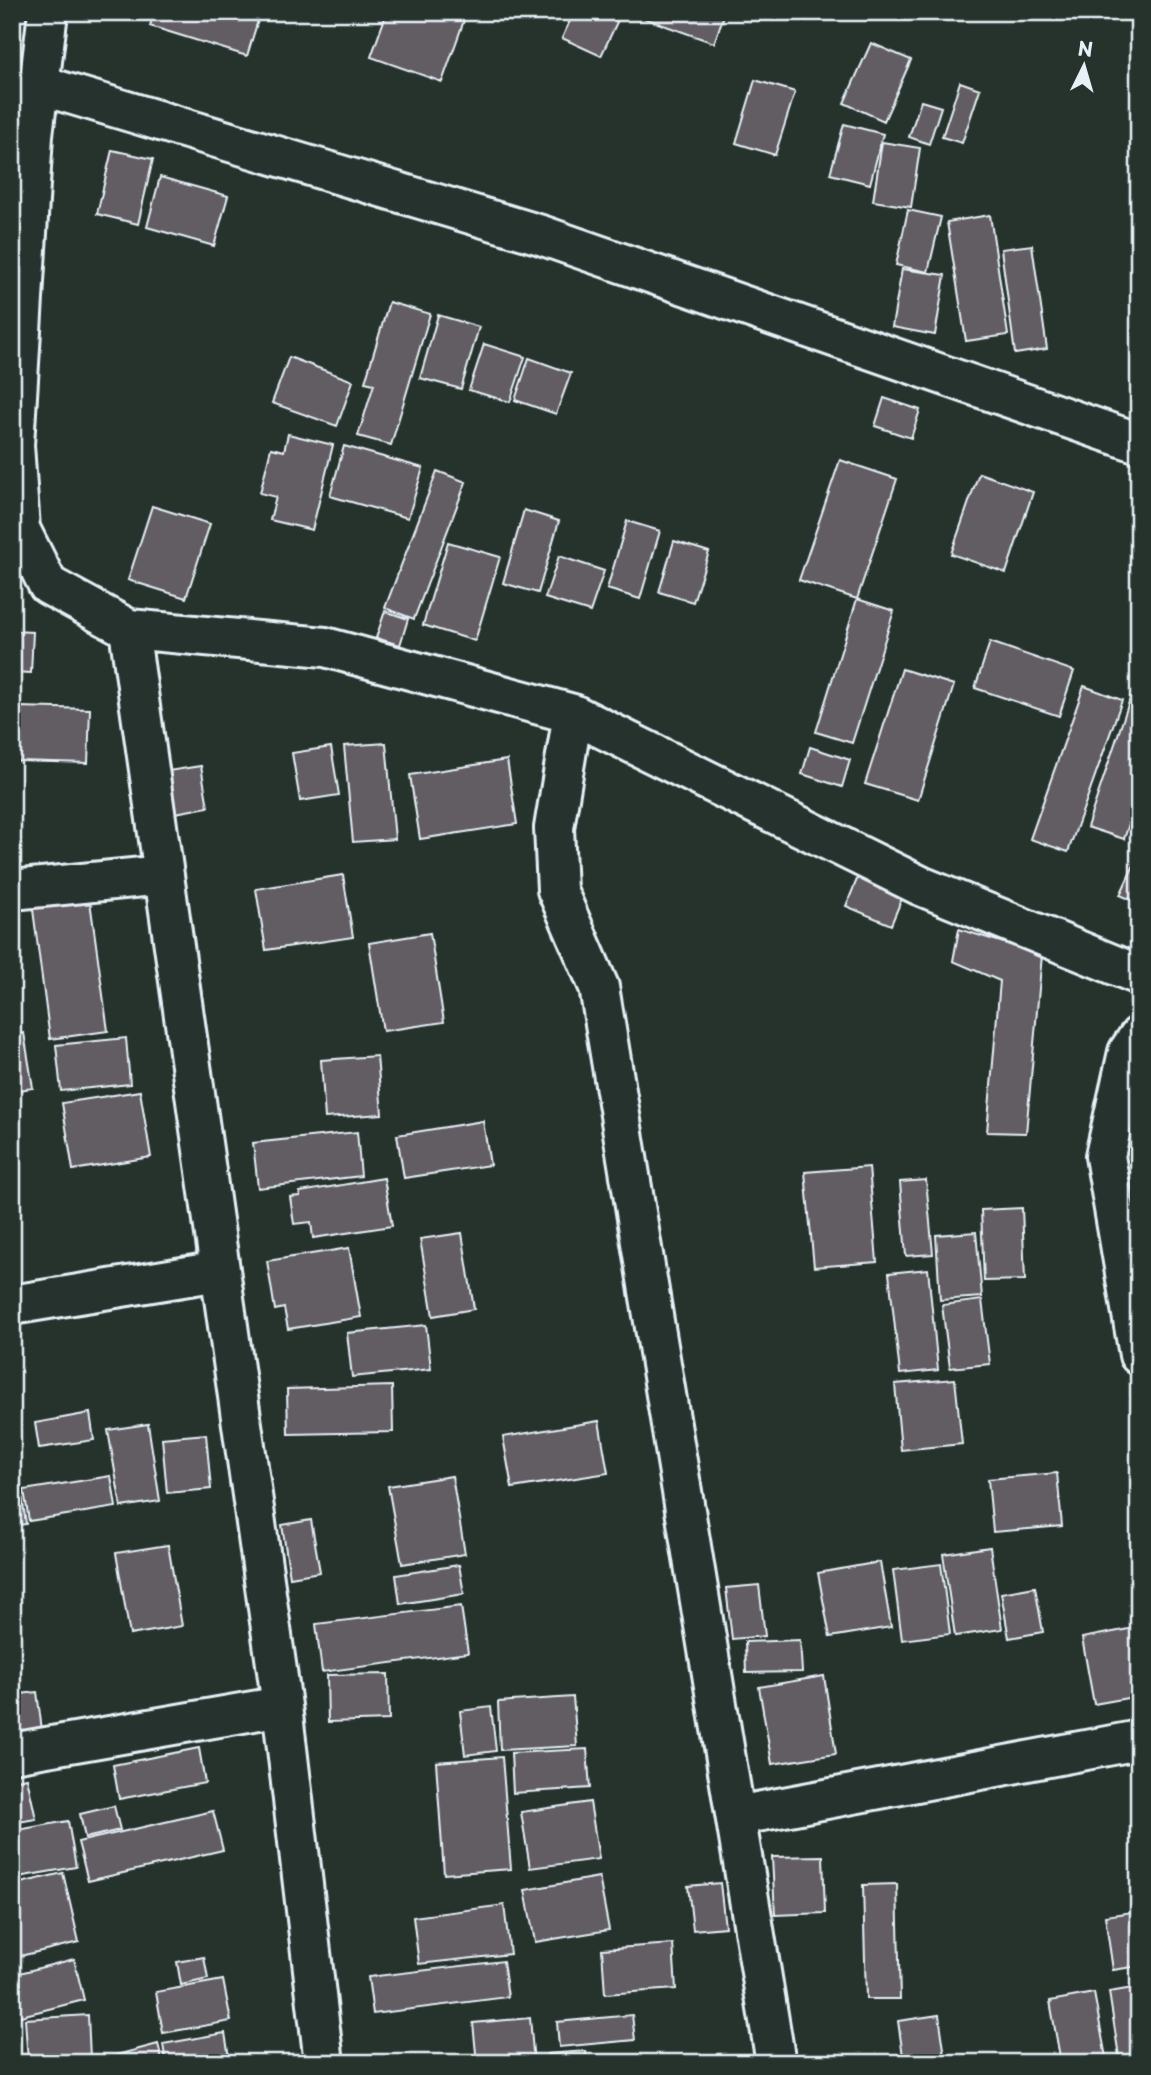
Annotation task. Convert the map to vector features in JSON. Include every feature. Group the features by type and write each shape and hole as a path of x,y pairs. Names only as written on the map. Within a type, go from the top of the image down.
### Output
{"street":[{"path":"48,12 33,135 14,445 20,529 48,585 129,629 325,647 573,714 922,886 1139,975"},
{"path":"40,85 541,235 1139,443"},
{"path":"129,629 282,1706 324,2063"},
{"path":"573,714 554,828 557,890 599,987 776,2063"},
{"path":"12,890 163,875"},
{"path":"1139,1036 1128,1052 1105,1156 1139,1355"},
{"path":"12,1305 219,1271"},
{"path":"12,1753 282,1706"},
{"path":"736,1816 1139,1740"}],"building":[{"path":"154,12 242,12 259,17 247,56 150,26"},
{"path":"387,12 467,12 442,82 371,57"},
{"path":"574,12 603,12 618,20 601,56 562,38"},
{"path":"636,12 725,12 714,43 635,15"},
{"path":"871,43 911,60 884,121 844,103"},
{"path":"755,80 795,92 775,155 736,143"},
{"path":"960,82 980,89 962,143 942,137"},
{"path":"921,101 941,107 929,144 909,137"},
{"path":"844,124 883,134 870,184 830,174"},
{"path":"882,142 920,148 911,207 873,201"},
{"path":"112,150 153,159 138,224 97,214"},
{"path":"160,177 228,196 214,246 147,227"},
{"path":"908,210 941,217 928,272 896,265"},
{"path":"990,215 1008,335 966,341 947,222"},
{"path":"1032,245 1047,349 1015,354 1001,249"},
{"path":"902,269 945,275 935,335 892,327"},
{"path":"389,302 430,314 391,445 358,436 374,384 365,382"},
{"path":"438,315 479,327 461,389 420,378"},
{"path":"484,344 525,357 510,402 469,390"},
{"path":"289,357 353,381 337,426 272,403"},
{"path":"529,358 571,373 556,414 515,400"},
{"path":"884,398 920,410 911,438 875,426"},
{"path":"288,434 333,445 312,530 270,520 276,497 260,493 271,448 284,451"},
{"path":"344,446 423,468 408,518 330,496"},
{"path":"840,460 897,479 857,599 799,580"},
{"path":"437,471 466,482 414,619 385,608"},
{"path":"979,473 1033,492 1006,573 951,554"},
{"path":"152,506 210,524 186,598 128,580"},
{"path":"524,510 559,521 538,593 503,583"},
{"path":"627,521 660,531 640,599 607,589"},
{"path":"674,541 709,552 693,602 659,592"},
{"path":"448,542 500,557 475,641 423,625"},
{"path":"559,556 604,571 590,612 545,598"},
{"path":"857,599 894,611 852,743 816,732"},
{"path":"385,611 408,619 400,645 376,638"},
{"path":"12,631 33,632 31,673 12,672"},
{"path":"990,642 1074,671 1059,716 975,688"},
{"path":"902,669 954,685 918,800 865,784"},
{"path":"1084,686 1122,700 1068,852 1030,839"},
{"path":"1131,696 1139,699 1139,794 1124,839 1087,827"},
{"path":"20,707 90,709 88,763 18,761"},
{"path":"386,743 395,839 353,842 344,746"},
{"path":"331,747 339,795 300,801 292,753"},
{"path":"810,747 850,760 842,787 802,774"},
{"path":"507,760 517,824 420,839 410,775"},
{"path":"201,766 208,807 175,813 168,771"},
{"path":"1139,854 1139,903 1120,895"},
{"path":"860,872 905,891 891,925 846,906"},
{"path":"343,875 353,937 266,950 256,889"},
{"path":"89,894 108,1031 50,1039 32,902"},
{"path":"959,929 1042,955 1026,1133 987,1132 1000,981 953,961"},
{"path":"430,933 444,1022 383,1031 369,943"},
{"path":"24,1033 33,1088 12,1091 12,1035"},
{"path":"126,1038 130,1084 61,1091 56,1045"},
{"path":"377,1056 382,1114 325,1118 321,1060"},
{"path":"140,1091 151,1157 73,1170 62,1103"},
{"path":"483,1121 490,1165 404,1178 397,1135"},
{"path":"357,1132 361,1176 258,1188 253,1143"},
{"path":"869,1167 877,1262 814,1267 805,1172"},
{"path":"384,1178 392,1226 313,1238 311,1222 294,1224 290,1197 300,1196 300,1192"},
{"path":"926,1180 933,1254 906,1256 900,1182"},
{"path":"1022,1208 1025,1280 984,1281 981,1210"},
{"path":"976,1232 982,1297 940,1300 936,1235"},
{"path":"462,1233 474,1309 433,1316 420,1239"},
{"path":"349,1248 361,1317 288,1329 284,1308 275,1310 267,1261"},
{"path":"928,1269 938,1370 900,1374 889,1273"},
{"path":"982,1300 990,1364 950,1368 942,1305"},
{"path":"426,1325 431,1369 352,1377 347,1333"},
{"path":"955,1379 962,1444 901,1450 895,1384"},
{"path":"392,1386 393,1432 288,1434 287,1389"},
{"path":"90,1413 94,1440 39,1448 35,1423"},
{"path":"599,1421 608,1473 512,1488 503,1437"},
{"path":"148,1424 160,1501 121,1507 108,1430"},
{"path":"206,1434 211,1489 167,1493 162,1438"},
{"path":"1057,1473 1062,1526 993,1532 988,1479"},
{"path":"111,1476 116,1507 29,1521 24,1490"},
{"path":"452,1476 465,1554 402,1564 388,1486"},
{"path":"21,1490 26,1524 12,1526 12,1491"},
{"path":"311,1520 320,1572 290,1577 282,1525"},
{"path":"168,1545 182,1626 130,1635 116,1553"},
{"path":"990,1547 1002,1629 955,1636 943,1554"},
{"path":"880,1562 891,1627 830,1637 818,1573"},
{"path":"941,1564 950,1634 902,1640 893,1570"},
{"path":"459,1565 464,1594 400,1604 396,1575"},
{"path":"759,1585 765,1636 732,1639 726,1588"},
{"path":"1035,1587 1043,1632 1009,1638 1001,1593"},
{"path":"461,1606 468,1653 322,1672 316,1624"},
{"path":"1139,1627 1139,1696 1094,1704 1082,1638"},
{"path":"800,1640 802,1672 746,1673 745,1642"},
{"path":"388,1674 389,1720 328,1722 327,1675"},
{"path":"824,1676 836,1754 772,1764 759,1687"},
{"path":"37,1692 42,1730 12,1733 12,1695"},
{"path":"573,1697 577,1746 500,1750 498,1702"},
{"path":"491,1707 496,1751 465,1755 460,1711"},
{"path":"199,1748 205,1783 119,1799 113,1765"},
{"path":"587,1749 590,1788 513,1793 511,1753"},
{"path":"502,1757 511,1869 444,1874 436,1762"},
{"path":"27,1778 36,1819 12,1823 12,1781"},
{"path":"590,1802 599,1859 530,1868 521,1812"},
{"path":"114,1806 120,1830 85,1838 80,1814"},
{"path":"213,1811 223,1850 88,1881 78,1842"},
{"path":"68,1821 76,1867 12,1878 12,1831"},
{"path":"823,1856 825,1913 775,1915 772,1857"},
{"path":"63,1873 79,1942 16,1957 12,1940 12,1885"},
{"path":"599,1877 609,1930 535,1942 525,1890"},
{"path":"720,1883 725,1927 693,1930 688,1886"},
{"path":"897,1884 900,1999 866,1999 863,1885"},
{"path":"504,1905 510,1954 419,1964 413,1917"},
{"path":"1139,1911 1139,1966 1113,1970 1105,1916"},
{"path":"673,1944 676,1989 605,1994 602,1949"},
{"path":"204,1957 208,1979 181,1985 177,1962"},
{"path":"74,1959 84,2000 13,2018 12,1975"},
{"path":"503,1961 508,1997 373,2014 368,1977"},
{"path":"223,1980 231,2021 163,2033 156,1992"},
{"path":"1139,1987 1139,2063 1120,2063 1109,1992"},
{"path":"1094,1993 1107,2063 1061,2063 1050,2001"},
{"path":"88,2015 90,2058 28,2062 25,2019"},
{"path":"632,2015 635,2040 559,2047 557,2022"},
{"path":"939,2015 946,2063 904,2063 898,2021"},
{"path":"530,2018 534,2063 477,2063 473,2023"},
{"path":"225,2033 230,2063 166,2063 163,2044"},
{"path":"158,2044 163,2063 115,2063 113,2056"},
{"path":"586,2051 587,2063 547,2063 547,2054"}]}
